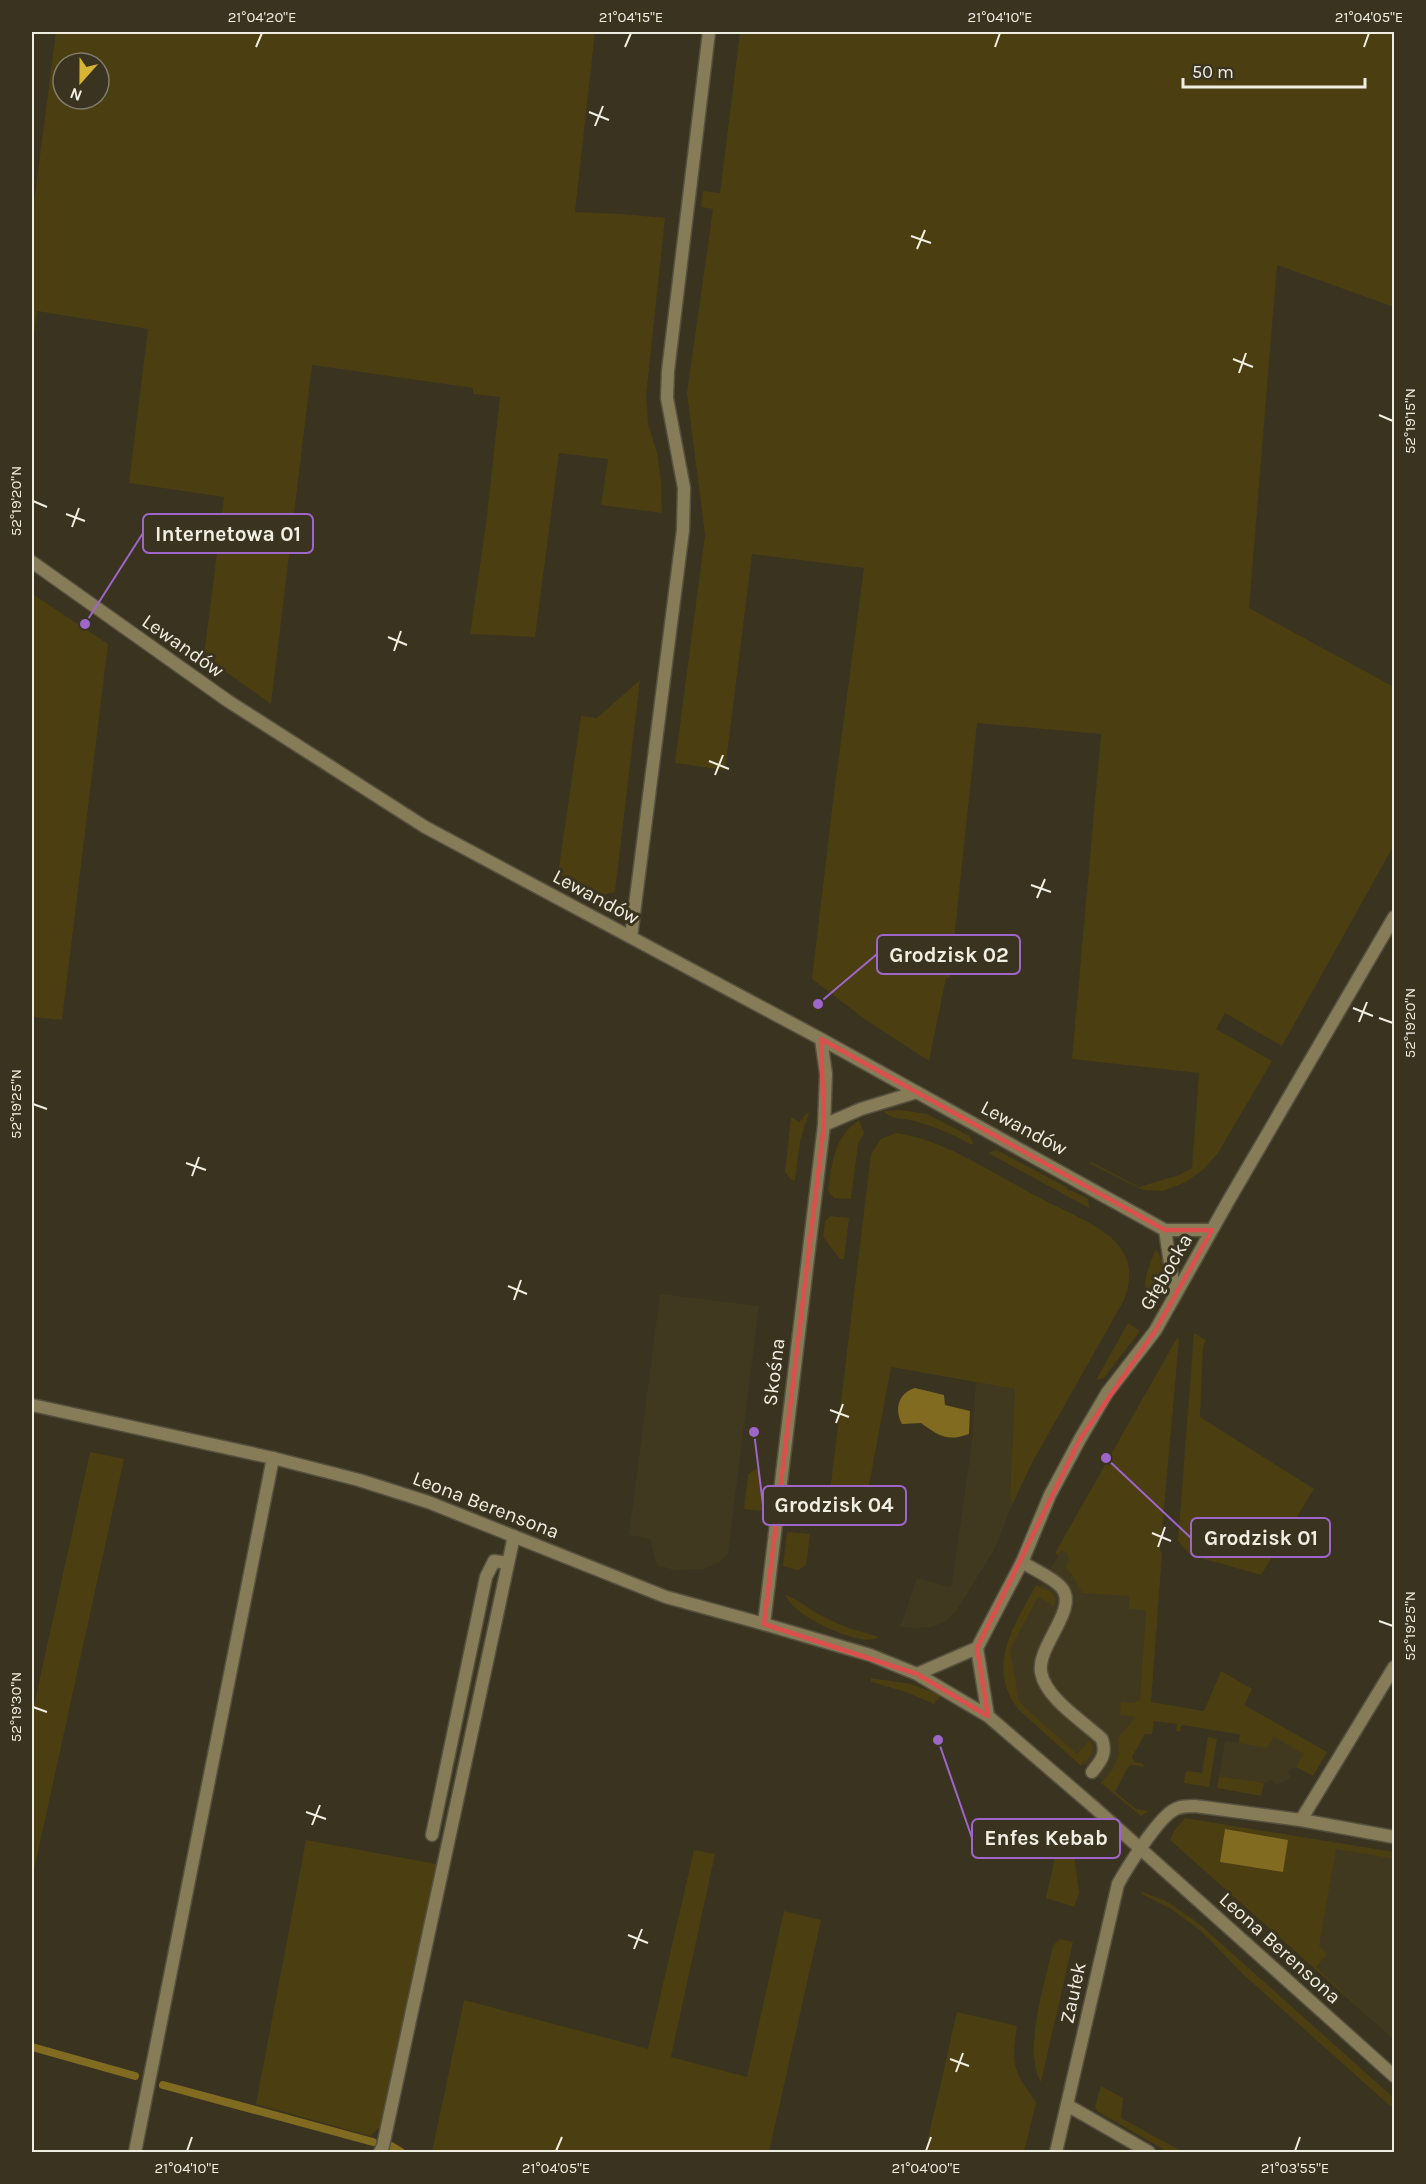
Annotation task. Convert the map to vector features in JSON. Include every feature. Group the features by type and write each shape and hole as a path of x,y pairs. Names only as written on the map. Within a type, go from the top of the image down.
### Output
{"street":[{"path":"631,937 682,530 684,488 668,399 668,370 709,32"},
{"name":"Lewandów","path":"32,562 168,659 364,790 480,858 821,1038 1165,1230 1212,1230"},
{"name":"Głębocka","path":"977,1648 1022,1562 1050,1495 1080,1439 1107,1393 1155,1331 1395,917"},
{"name":"Skośna","path":"764,1624 824,1125 826,1074 821,1038"},
{"path":"824,1125 861,1109 918,1092"},
{"path":"1165,1230 1175,1296"},
{"name":"Leona Berensona","path":"32,1405 273,1458 359,1480 428,1502 666,1596 870,1655 917,1674 988,1716 1140,1848 1395,2076"},
{"path":"135,2152 273,1458"},
{"path":"380,2152 514,1536"},
{"path":"432,1835 486,1577 494,1561 508,1563"},
{"path":"1022,1562 1061,1587 1067,1599 1064,1612 1042,1654 1041,1672 1049,1692 1102,1739 1105,1749 1103,1758 1092,1772"},
{"path":"917,1674 977,1648 988,1716"},
{"path":"1301,1820 1395,1667"},
{"path":"1140,1848 1171,1811 1181,1806 1301,1820 1395,1837"},
{"name":"Zaułek","path":"1056,2152 1118,1884 1140,1848"},
{"path":"1067,2104 1149,2152"}],"highlighted area":[{"path":"821,1039 1165,1230 1212,1230 1155,1331 1080,1439 977,1648 988,1716 917,1674 764,1624 824,1125"}],"shaded area":[{"path":"56,32 595,32 575,212 665,218 646,396 648,423 657,453 661,482 662,513 601,505 608,459 559,453 535,637 470,634 486,524 500,397 473,394 473,388 312,365 271,704 204,656 224,497 129,483 148,329 37,311 32,350 32,217 51,71 51,111 111,111 111,51 54,51"},
{"path":"740,32 1394,32 1394,307 1277,265 1249,608 1394,687 1394,845 1282,1046 1225,1013 1216,1029 1272,1061 1218,1153 1204,1169 1186,1182 1163,1191 1143,1190 1089,1163 1139,1187 1179,1175 1192,1168 1199,1073 1072,1059 1101,734 977,723 950,978 946,978 929,1061 866,1020 812,979 864,568 752,554 725,770 675,763 705,535 687,393 713,209 701,207 703,191 720,193"},
{"path":"32,595 108,644 62,1020 32,1017"},
{"path":"640,680 615,892 595,897 558,874 581,716 597,718"},
{"path":"900,1110 927,1114 970,1136 973,1143 972,1145 931,1126 891,1116 884,1111"},
{"path":"809,1113 800,1141 795,1180 791,1180 785,1172 791,1117 799,1122"},
{"path":"859,1120 864,1133 858,1144 851,1199 834,1198 828,1191 836,1151 844,1134"},
{"path":"896,1133 944,1147 1083,1220 1112,1239 1127,1259 1129,1281 1123,1302 1033,1461 1012,1505 1010,1495 1015,1389 891,1367 866,1501 860,1501 859,1504 829,1500 871,1154 881,1139"},
{"path":"997,1150 1066,1187 1069,1191 1088,1199 1089,1208 988,1153"},
{"path":"831,1216 849,1218 844,1259 840,1259 823,1237 825,1221"},
{"path":"1156,1249 1162,1260 1165,1277 1163,1289 1154,1308 1149,1302 1145,1288 1147,1271"},
{"path":"660,1294 759,1306 728,1553 720,1562 703,1569 674,1570 657,1565 650,1539 629,1535"},
{"path":"1128,1323 1140,1331 1104,1378 1096,1380"},
{"path":"1194,1333 1206,1340 1203,1346 1200,1417 1314,1489 1261,1575 1190,1555 1178,1541"},
{"path":"1177,1338 1179,1340 1160,1551 1162,1552 1151,1702 1204,1711 1221,1671 1252,1689 1244,1705 1327,1752 1313,1776 1296,1767 1303,1754 1274,1737 1267,1748 1239,1743 1240,1734 1182,1725 1180,1732 1176,1731 1177,1724 1154,1721 1152,1734 1145,1734 1132,1757 1135,1762 1142,1763 1145,1767 1132,1765 1128,1767 1115,1792 1136,1809 1149,1811 1141,1816 1101,1783 1116,1763 1119,1752 1118,1738 1136,1717 1120,1715 1121,1702 1135,1703 1140,1700 1146,1610 1129,1609 1129,1596 1082,1593 1072,1574 1065,1568 1069,1561 1068,1554 1061,1550 1058,1555 1055,1553"},
{"path":"1179,1340 1160,1551 1162,1552 1151,1703 1113,1790 1016,1703 1006,1648"},
{"path":"976,1382 1015,1389 1010,1495 1012,1505 995,1548 957,1610 945,1622 932,1627 897,1626 902,1623 917,1578 950,1587 952,1585 972,1441"},
{"path":"915,1388 944,1395 945,1405 970,1411 969,1434 949,1437 938,1434 921,1423 902,1424 898,1413 899,1403 909,1390"},
{"path":"90,1452 124,1459 32,1879 32,1714"},
{"path":"755,1469 760,1470 762,1511 744,1509 748,1474"},
{"path":"787,1532 810,1534 806,1565 798,1570 783,1566"},
{"path":"1036,1585 1053,1593 1056,1601 1054,1606 1038,1597 1010,1649 1019,1702 1077,1754 1090,1740 1093,1748 1090,1756 1081,1766 1019,1710 1009,1694 1004,1678 1004,1663 1012,1631"},
{"path":"785,1595 836,1623 880,1637 864,1640 830,1629 807,1617 790,1603"},
{"path":"1221,1671 1252,1689 1244,1705 1327,1752 1313,1776 1296,1767 1288,1771 1291,1778 1275,1785 1272,1779 1264,1783 1219,1776 1225,1741 1239,1743 1240,1735 1209,1730"},
{"path":"871,1678 911,1684 941,1695 934,1704 906,1692 871,1682"},
{"path":"1208,1737 1217,1739 1209,1787 1184,1783 1185,1773 1188,1771 1202,1773"},
{"path":"1219,1776 1264,1783 1261,1796 1217,1788"},
{"path":"1185,1818 1394,1852 1394,1859 1336,1849 1319,1946 1327,1954 1316,1967 1369,2017 1170,1840"},
{"path":"1184,1821 1394,1854 1394,2040 1192,1858"},
{"path":"1061,1829 1075,1861 1079,1893 1074,1907 1046,1898"},
{"path":"1225,1829 1288,1840 1283,1872 1220,1862"},
{"path":"306,1840 436,1864 382,2125 370,2136 256,2104"},
{"path":"694,1850 715,1854 671,2057 747,2077 784,1911 821,1920 769,2152 432,2152 464,2000 648,2049"},
{"path":"1143,1892 1166,1901 1197,1922 1394,2098 1394,2107 1390,2106 1245,1976 1201,1931 1171,1909 1140,1893"},
{"path":"1060,1939 1073,1942 1041,2082 1036,2069 1034,2052 1037,2015 1053,1945"},
{"path":"957,2012 1017,2026 1014,2050 1016,2067 1022,2082 1036,2102 1024,2152 925,2152"},
{"path":"1101,2086 1123,2098 1121,2118 1183,2152 1168,2152 1097,2111 1095,2107"}],"waterway":[{"path":"32,2047 135,2076"},
{"path":"163,2085 373,2142"},
{"path":"391,2146 401,2152"}],"place":[{"name":"Internetowa 01","path":"85,624"},
{"name":"Grodzisk 02","path":"818,1004"},
{"name":"Grodzisk 04","path":"754,1432"},
{"name":"Grodzisk 01","path":"1106,1458"},
{"name":"Enfes Kebab","path":"938,1740"}]}
